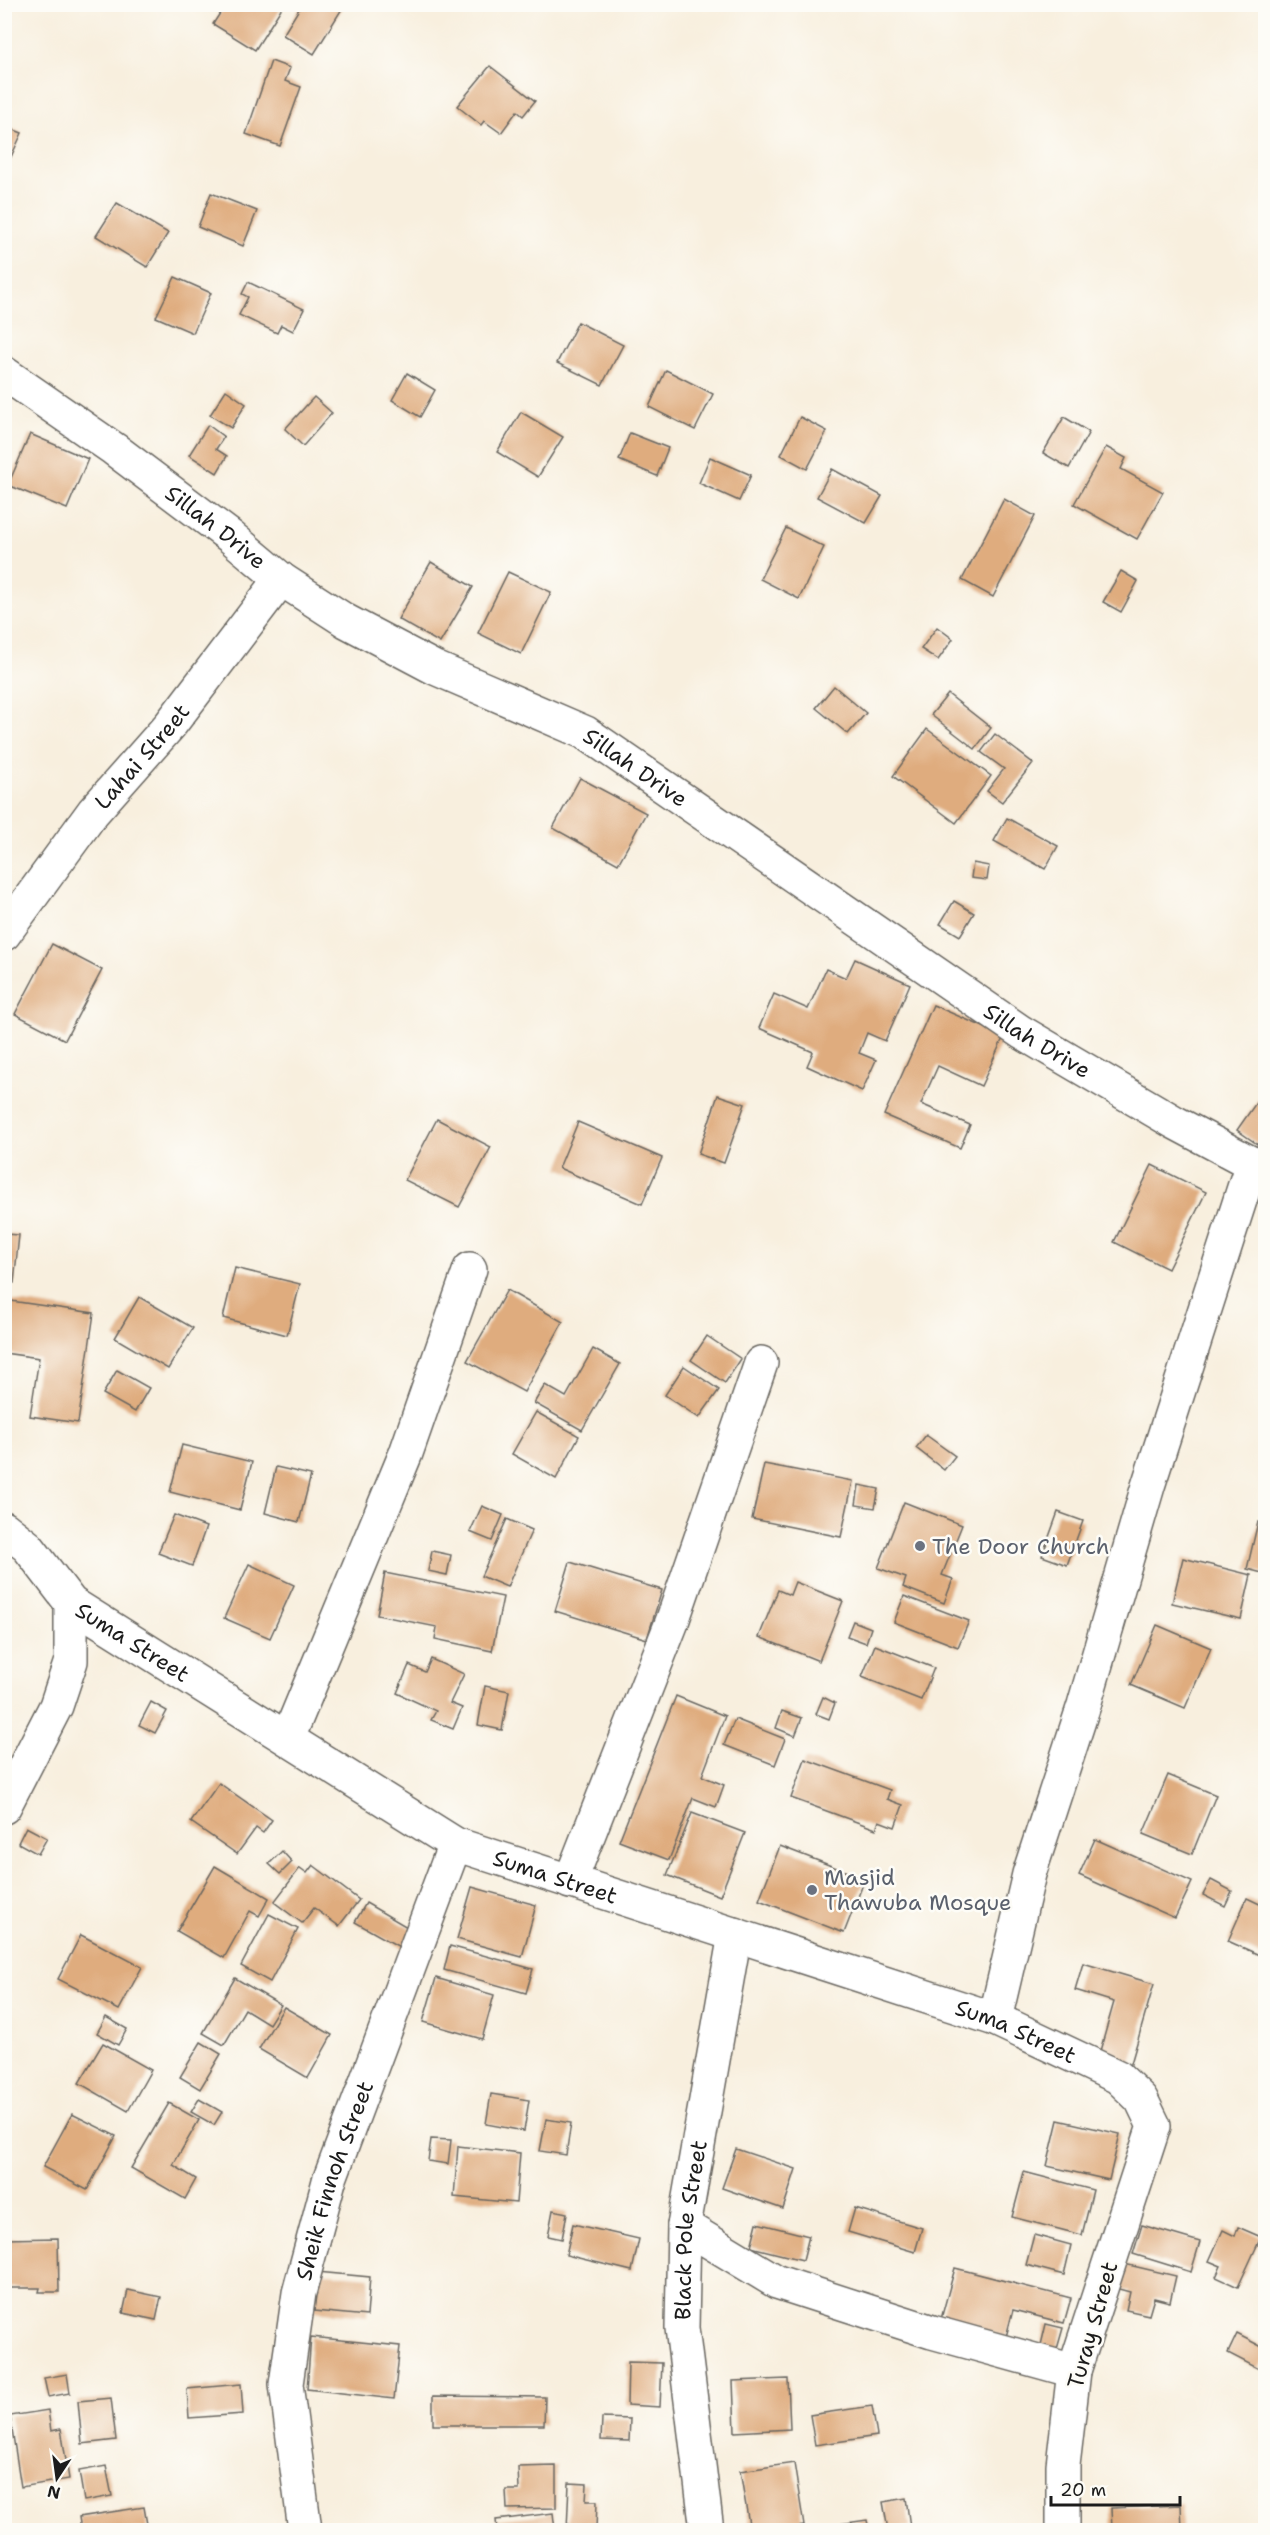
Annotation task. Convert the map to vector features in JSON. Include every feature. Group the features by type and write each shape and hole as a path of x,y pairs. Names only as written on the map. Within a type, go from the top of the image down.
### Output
{"street":[{"name":"Sillah Drive","path":"4,373 114,448 231,537 281,579 346,621 435,668 586,733 1021,1032 1174,1122 1259,1167"},
{"name":"Lahai Street","path":"4,934 93,812 170,725 281,579"},
{"path":"995,2019 1029,1874 1084,1705 1148,1486 1259,1167"},
{"path":"288,1738 406,1453 470,1269"},
{"path":"570,1882 672,1622 761,1363"},
{"name":"Suma Street","path":"4,1528 28,1548 71,1603 455,1844 995,2019 1118,2077 1141,2098 1154,2126"},
{"path":"4,1807 56,1706 71,1661 71,1603"},
{"name":"Sheik Finnoh Street","path":"305,2530 286,2384 299,2293 329,2181 455,1844"},
{"name":"Black Pole Street","path":"708,2530 682,2328 684,2226 735,1934"},
{"name":"Turay Street","path":"1063,2530 1063,2465 1074,2371 1154,2126"},
{"path":"684,2226 777,2282 932,2332 1074,2371"}],"building":[{"path":"226,4 232,6 284,4 255,50 213,24"},
{"path":"302,4 345,4 314,54 283,35"},
{"path":"271,61 290,68 285,81 301,87 280,146 246,134"},
{"path":"490,66 535,101 523,116 517,111 501,133 484,121 481,125 457,106"},
{"path":"4,126 22,133 4,172"},
{"path":"211,193 257,211 243,246 198,227"},
{"path":"117,203 168,233 147,267 96,236"},
{"path":"175,277 211,293 193,333 156,317"},
{"path":"248,282 304,309 293,331 281,325 277,333 239,315 248,297 242,294"},
{"path":"578,322 623,345 602,385 557,363"},
{"path":"666,370 713,394 695,430 649,407"},
{"path":"407,373 435,390 420,417 392,400"},
{"path":"226,390 246,404 231,428 210,415"},
{"path":"314,397 332,413 303,446 285,429"},
{"path":"521,412 563,437 538,477 497,452"},
{"path":"800,417 827,431 807,469 781,455"},
{"path":"1064,417 1089,432 1069,468 1043,453"},
{"path":"208,425 224,437 216,449 227,456 217,473 189,455"},
{"path":"630,433 668,448 657,476 619,460"},
{"path":"30,434 88,459 67,509 8,485"},
{"path":"1106,447 1126,458 1121,469 1163,492 1137,539 1074,504"},
{"path":"710,457 751,475 739,501 699,483"},
{"path":"832,469 882,496 866,523 817,497"},
{"path":"1004,499 1035,516 993,597 962,580"},
{"path":"786,528 824,547 799,599 760,579"},
{"path":"431,562 473,587 440,643 398,619"},
{"path":"1121,571 1138,581 1121,612 1103,602"},
{"path":"508,572 551,592 521,654 478,633"},
{"path":"937,627 953,639 938,660 921,649"},
{"path":"834,686 866,713 848,734 816,708"},
{"path":"948,694 991,728 975,749 931,715"},
{"path":"927,729 991,776 956,823 893,776"},
{"path":"995,734 1033,763 1002,802 987,791 1004,769 981,752"},
{"path":"580,778 646,813 618,864 553,828"},
{"path":"1007,818 1058,846 1045,869 994,841"},
{"path":"973,863 989,866 987,880 971,878"},
{"path":"954,901 974,913 960,936 940,924"},
{"path":"52,944 102,970 65,1040 15,1014"},
{"path":"855,959 910,984 885,1041 867,1033 859,1053 876,1060 862,1091 807,1066 813,1052 759,1028 774,994 808,1009 826,969 846,978"},
{"path":"933,1005 1004,1036 981,1086 938,1066 921,1104 970,1125 960,1148 884,1115"},
{"path":"718,1095 745,1104 724,1163 698,1154"},
{"path":"1258,1100 1266,1105 1266,1138 1260,1146 1237,1130"},
{"path":"437,1119 491,1147 459,1207 405,1180"},
{"path":"578,1122 662,1158 642,1204 559,1168"},
{"path":"1152,1165 1206,1192 1168,1269 1114,1242"},
{"path":"4,1234 19,1235 14,1283 4,1282"},
{"path":"235,1268 300,1284 287,1335 223,1318"},
{"path":"507,1290 563,1322 524,1392 467,1361"},
{"path":"139,1297 193,1328 168,1369 115,1338"},
{"path":"4,1300 94,1313 78,1423 30,1416 39,1358 4,1353"},
{"path":"707,1336 741,1359 725,1383 691,1360"},
{"path":"593,1349 620,1364 582,1430 534,1403 545,1385 566,1397"},
{"path":"684,1366 719,1390 699,1418 665,1395"},
{"path":"117,1370 149,1388 135,1412 103,1394"},
{"path":"536,1412 579,1436 556,1479 512,1454"},
{"path":"926,1435 955,1456 944,1470 916,1448"},
{"path":"182,1445 252,1462 240,1510 170,1492"},
{"path":"764,1464 853,1481 841,1537 752,1519"},
{"path":"276,1467 311,1475 299,1522 265,1513"},
{"path":"859,1485 879,1489 875,1508 856,1505"},
{"name":"The Door Church","path":"904,1502 962,1525 942,1575 953,1579 944,1603 903,1587 906,1578 878,1568"},
{"path":"482,1506 503,1515 492,1541 470,1532"},
{"path":"1058,1512 1083,1521 1067,1565 1042,1556"},
{"path":"174,1515 206,1527 192,1566 158,1553"},
{"path":"507,1519 532,1530 507,1587 481,1576"},
{"path":"1258,1522 1266,1524 1266,1574 1247,1569"},
{"path":"432,1551 451,1555 447,1575 428,1571"},
{"path":"1183,1558 1251,1575 1241,1619 1172,1603"},
{"path":"570,1562 662,1590 647,1639 555,1611"},
{"path":"249,1564 294,1585 270,1638 224,1618"},
{"path":"385,1573 503,1597 492,1651 435,1639 437,1627 377,1615"},
{"path":"795,1582 843,1601 819,1661 759,1637 778,1590 790,1595"},
{"path":"904,1596 969,1621 958,1647 894,1622"},
{"path":"853,1621 871,1628 866,1643 847,1636"},
{"path":"1157,1625 1211,1648 1185,1708 1131,1685"},
{"path":"875,1645 934,1668 921,1700 862,1677"},
{"path":"431,1659 464,1674 450,1703 462,1708 453,1729 431,1720 436,1711 397,1693 409,1665 425,1672"},
{"path":"485,1686 509,1691 502,1730 478,1725"},
{"path":"676,1696 725,1716 702,1776 724,1785 716,1807 693,1798 669,1860 619,1841"},
{"path":"823,1697 835,1703 829,1719 816,1714"},
{"path":"151,1702 167,1711 155,1733 139,1725"},
{"path":"782,1711 802,1718 795,1736 776,1728"},
{"path":"735,1719 785,1739 775,1765 724,1745"},
{"path":"805,1759 890,1790 887,1799 903,1805 895,1827 879,1821 876,1829 791,1798"},
{"path":"1168,1775 1216,1795 1192,1854 1143,1834"},
{"path":"219,1783 272,1820 263,1833 256,1828 237,1854 191,1822"},
{"path":"692,1813 745,1833 720,1896 667,1875"},
{"path":"26,1827 47,1838 38,1854 18,1843"},
{"path":"1095,1839 1192,1882 1175,1918 1079,1875"},
{"name":"Masjid Thawuba Mosque","path":"780,1846 865,1879 844,1933 759,1900"},
{"path":"282,1851 292,1862 280,1874 269,1864"},
{"path":"313,1865 359,1900 339,1926 314,1908 302,1923 274,1902 300,1868 307,1873"},
{"path":"215,1866 269,1898 259,1916 250,1911 224,1958 177,1931"},
{"path":"1211,1880 1232,1891 1225,1906 1203,1895"},
{"path":"472,1887 536,1905 522,1957 457,1939"},
{"path":"1247,1898 1266,1907 1266,1958 1228,1941"},
{"path":"366,1903 414,1931 403,1949 355,1922"},
{"path":"269,1914 298,1929 270,1982 241,1966"},
{"path":"81,1935 142,1967 119,2010 58,1979"},
{"path":"450,1946 533,1969 526,1993 444,1970"},
{"path":"1083,1963 1154,1984 1130,2067 1098,2058 1114,2002 1075,1990"},
{"path":"235,1978 281,2005 269,2024 245,2009 224,2045 203,2033"},
{"path":"436,1978 494,1995 482,2039 423,2022"},
{"path":"284,2007 332,2035 308,2078 259,2049"},
{"path":"106,2017 127,2029 118,2045 97,2033"},
{"path":"201,2042 221,2054 200,2089 180,2077"},
{"path":"103,2043 151,2070 128,2111 79,2083"},
{"path":"491,2094 529,2100 524,2131 486,2124"},
{"path":"199,2099 222,2112 214,2125 191,2112"},
{"path":"169,2103 199,2120 173,2165 196,2179 185,2199 131,2168"},
{"path":"72,2114 116,2136 87,2190 43,2167"},
{"path":"546,2119 571,2123 566,2155 540,2151"},
{"path":"1058,2120 1120,2134 1109,2180 1047,2166"},
{"path":"431,2139 451,2140 448,2164 428,2161"},
{"path":"458,2146 520,2153 516,2203 454,2197"},
{"path":"736,2149 796,2169 783,2209 722,2188"},
{"path":"1024,2172 1093,2190 1082,2235 1012,2217"},
{"path":"855,2208 922,2228 915,2252 848,2232"},
{"path":"553,2210 567,2213 562,2239 548,2236"},
{"path":"757,2223 809,2236 803,2260 751,2247"},
{"path":"573,2224 639,2239 632,2271 566,2255"},
{"path":"1142,2225 1200,2242 1191,2272 1133,2254"},
{"path":"1238,2227 1261,2237 1238,2287 1216,2277 1221,2266 1209,2261 1223,2230 1235,2236"},
{"path":"1034,2235 1071,2245 1064,2275 1026,2265"},
{"path":"58,2238 59,2292 39,2292 40,2288 4,2288 4,2239"},
{"path":"1120,2263 1176,2276 1170,2302 1154,2298 1149,2315 1126,2310 1130,2292 1115,2288"},
{"path":"955,2268 1071,2298 1064,2323 1013,2310 1006,2337 941,2319"},
{"path":"317,2272 370,2277 367,2316 314,2311"},
{"path":"128,2290 161,2297 156,2320 123,2313"},
{"path":"1046,2324 1063,2328 1057,2349 1041,2345"},
{"path":"1237,2334 1266,2349 1266,2356 1259,2369 1228,2353"},
{"path":"311,2337 400,2346 394,2399 307,2389"},
{"path":"628,2362 662,2363 660,2407 627,2405"},
{"path":"67,2374 70,2393 48,2397 44,2378"},
{"path":"788,2379 790,2429 735,2432 733,2381"},
{"path":"241,2384 243,2414 189,2418 187,2389"},
{"path":"433,2396 545,2397 544,2425 433,2425"},
{"path":"111,2398 116,2440 82,2444 78,2401"},
{"path":"872,2406 877,2436 815,2445 810,2415"},
{"path":"48,2410 51,2431 61,2429 69,2479 21,2487 10,2416"},
{"path":"602,2418 630,2419 629,2441 601,2440"},
{"path":"794,2463 804,2526 775,2530 750,2530 740,2471"},
{"path":"106,2466 112,2496 84,2501 79,2471"},
{"path":"556,2466 556,2508 507,2509 506,2490 519,2490 518,2467"},
{"path":"569,2483 587,2484 586,2501 597,2501 596,2530 567,2530"},
{"path":"906,2498 910,2527 888,2530 883,2502"},
{"path":"1181,2505 1182,2530 1112,2530 1111,2508"},
{"path":"144,2507 148,2530 81,2530 79,2517"},
{"path":"553,2513 555,2530 497,2530 496,2520"},
{"path":"867,2520 869,2530 818,2530 818,2527"}],"place":[{"name":"The Door Church","path":"920,1546"},
{"name":"Masjid Thawuba Mosque","path":"812,1890"}]}
